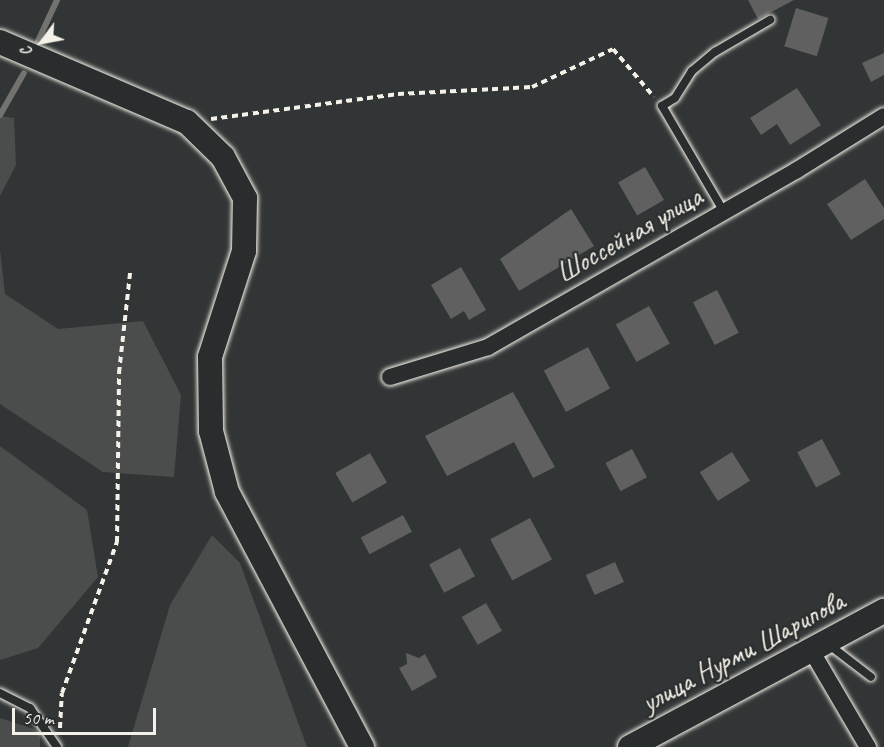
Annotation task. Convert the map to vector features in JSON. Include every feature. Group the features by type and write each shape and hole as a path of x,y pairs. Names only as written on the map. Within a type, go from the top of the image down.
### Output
{"main road":[{"path":"0,42 85,81 187,122 223,157 244,198 244,251 210,357 211,431 227,492 362,747"},
{"name":"улица Нурми Шарипова","path":"630,747 884,611"}],"street":[{"name":"Шоссейная улица","path":"390,377 488,347 724,212 884,116"},
{"path":"818,646 868,747"}],"lane":[{"path":"724,212 662,106 675,98 692,71 715,52 770,20"},
{"path":"818,646 872,677"},
{"path":"0,693 30,708 57,747"}],"path":[{"path":"187,122 398,94 532,87 613,48 662,106"},
{"path":"60,736 62,693 117,542 119,373 130,273"}],"shaded area":[{"path":"0,116 14,118 16,165 0,196"},
{"path":"0,249 5,294 58,329 143,321 181,395 174,477 103,472 0,404"},
{"path":"0,446 87,510 98,577 38,648 0,660"},
{"path":"212,535 240,563 307,747 128,747 170,605"},
{"path":"0,718 40,731 40,747 0,747"}],"building":[{"path":"748,0 794,0 758,19"},
{"path":"796,8 829,18 817,56 784,46"},
{"path":"884,53 884,75 871,82 862,63"},
{"path":"797,88 821,125 790,145 777,124 761,135 750,118"},
{"path":"645,167 664,200 637,215 618,182"},
{"path":"865,179 884,208 884,219 851,240 827,204"},
{"path":"571,209 594,246 519,291 500,259"},
{"path":"461,267 486,310 469,320 464,311 451,319 431,285"},
{"path":"717,290 739,333 715,345 693,302"},
{"path":"649,306 670,344 637,362 616,324"},
{"path":"588,347 610,388 566,412 544,370"},
{"path":"513,392 555,467 533,478 514,442 447,476 425,436"},
{"path":"822,439 841,474 816,487 797,452"},
{"path":"632,449 647,477 621,491 606,463"},
{"path":"732,452 750,481 718,501 700,472"},
{"path":"370,453 387,482 352,502 335,473"},
{"path":"403,515 412,532 370,554 361,538"},
{"path":"530,518 552,559 512,581 490,539"},
{"path":"460,548 475,576 444,593 429,564"},
{"path":"615,562 624,582 595,595 586,575"},
{"path":"486,603 502,631 478,645 462,617"},
{"path":"406,653 419,658 425,654 437,677 412,691 399,668 407,664"}],"waterway":[{"path":"38,41 57,0"},
{"path":"0,115 24,73"}]}
